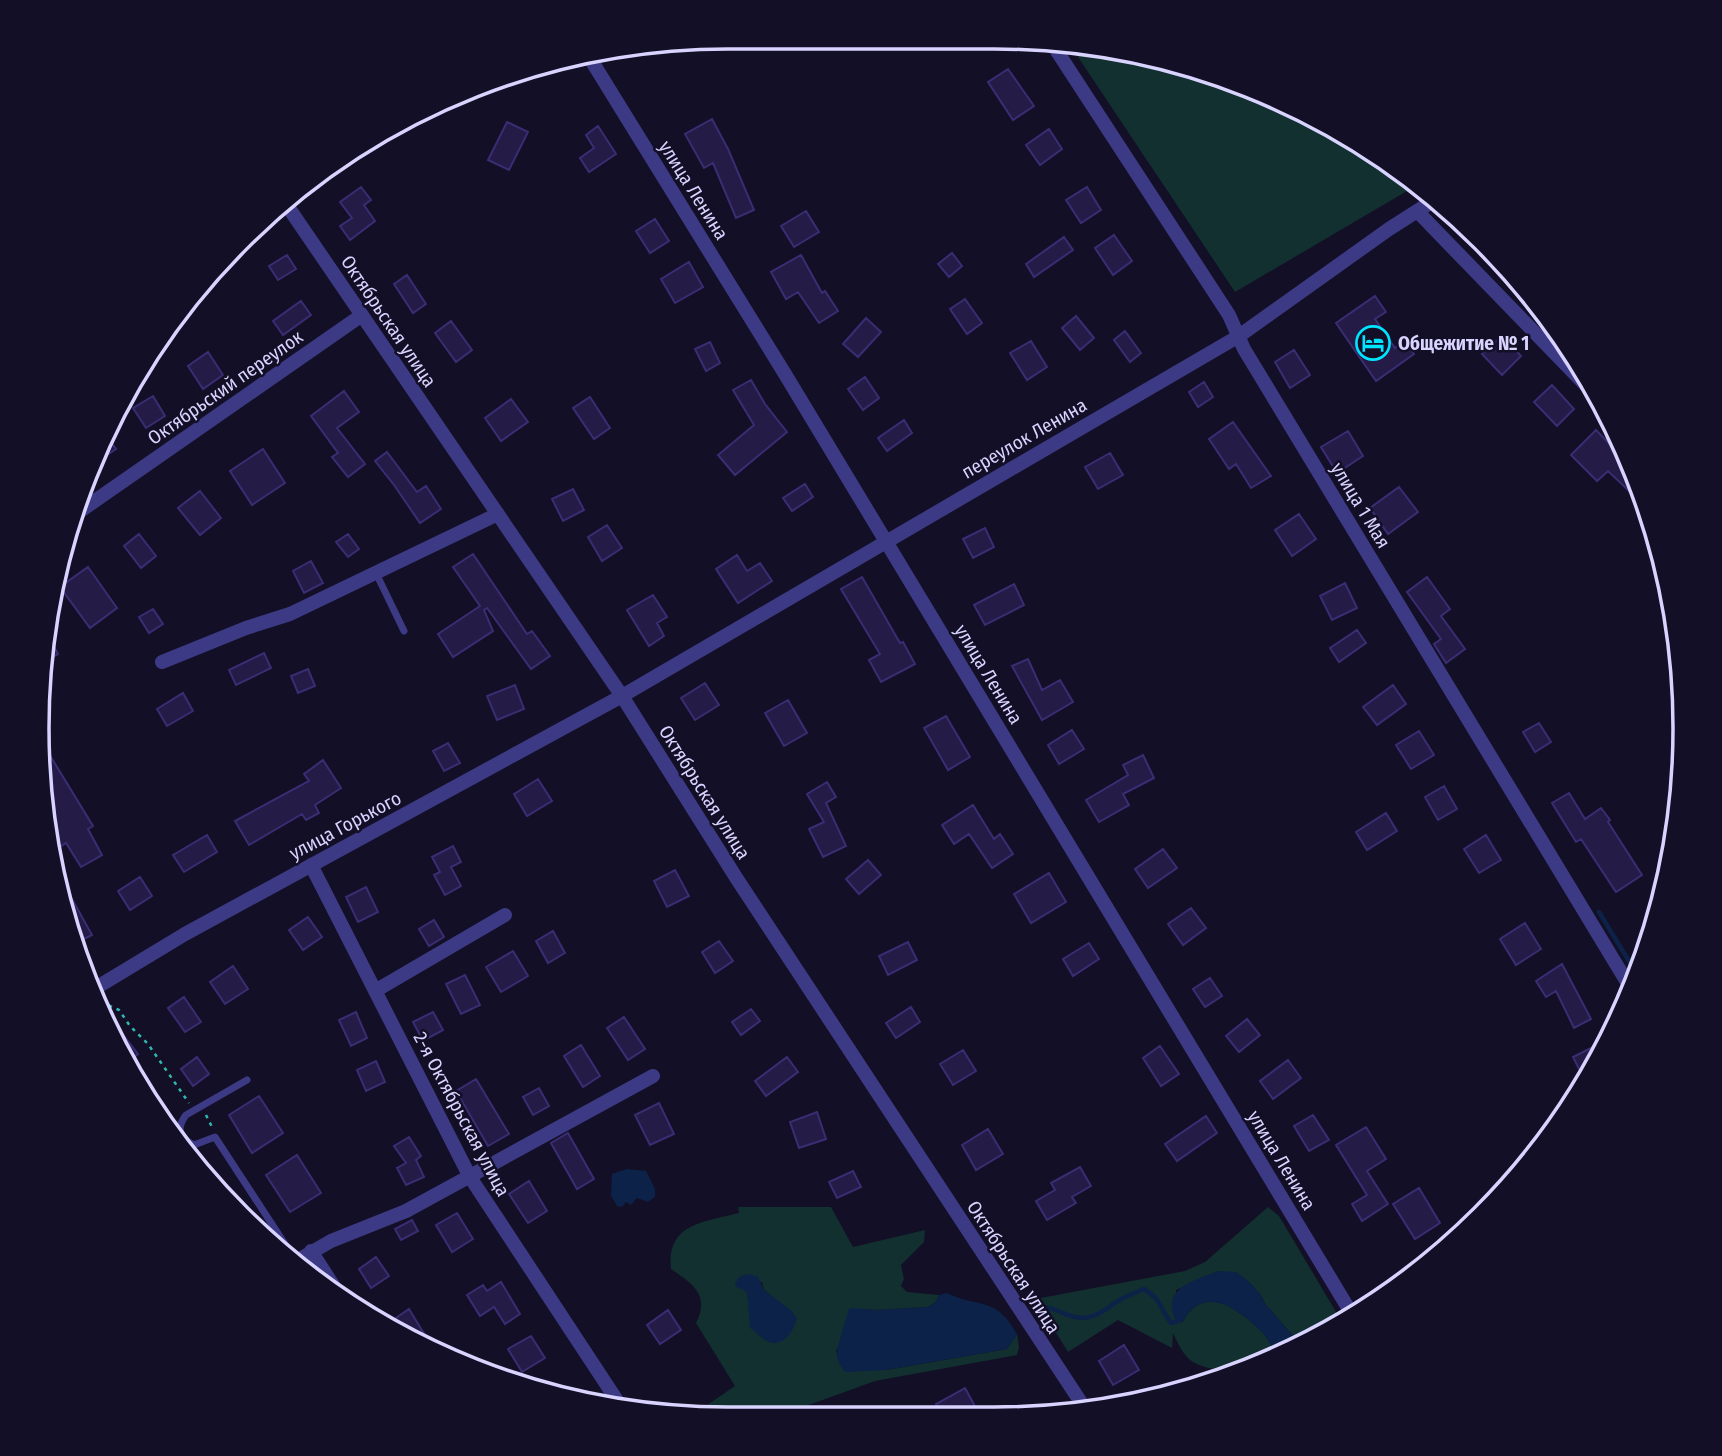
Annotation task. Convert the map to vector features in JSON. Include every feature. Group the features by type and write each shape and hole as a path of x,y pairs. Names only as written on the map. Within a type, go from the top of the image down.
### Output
{"street":[{"name":"улица 1 Мая","path":"1058,52 1229,315 1244,349 1625,978"},
{"name":"улица Ленина","path":"593,63 886,541 1348,1307"},
{"name":"переулок Ленина","path":"622,696 1239,335 1426,205"},
{"name":"Октябрьская улица","path":"290,210 622,696 737,879 1080,1401"},
{"path":"1417,211 1570,369"},
{"name":"Октябрьский переулок","path":"87,503 362,315"},
{"path":"162,662 246,628 290,614 498,514"},
{"name":"улица Горького","path":"101,989 152,952 622,696"},
{"name":"2-я Октябрьская улица","path":"311,865 470,1177 615,1397"},
{"path":"375,991 505,915"},
{"path":"303,1257 406,1211 653,1076"},
{"path":"311,1251 327,1276"}],"lane":[{"path":"375,573 404,631"},
{"path":"179,1128 186,1115 247,1080"},
{"path":"190,1142 194,1145 215,1137 279,1237"}],"path":[{"path":"108,1005 119,1010 130,1027 148,1044 189,1102 209,1117 215,1137"}],"green space":[{"path":"1076,54 1170,72 1254,101 1334,140 1408,190 1235,292"},
{"path":"738,1207 831,1207 853,1247 925,1230 924,1242 901,1265 904,1279 901,1286 907,1292 939,1295 936,1302 928,1307 860,1309 844,1333 836,1352 886,1370 1007,1349 1017,1334 1017,1355 875,1381 806,1407 705,1406 735,1386 696,1323 701,1305 697,1291 671,1269 671,1254 675,1242 681,1233 701,1223 739,1213","holes":["762,1282 764,1290 773,1297 779,1341 767,1341 757,1331 747,1292 741,1287"]},
{"path":"1268,1207 1279,1216 1337,1314 1294,1337 1249,1282 1219,1271 1176,1290 1182,1323 1200,1304 1221,1304 1232,1308 1253,1324 1272,1347 1215,1370 1190,1360 1173,1333 1172,1348 1118,1320 1068,1352 1035,1299 1185,1271 1205,1262"}],"water":[{"path":"627,1169 646,1171 655,1189 655,1197 648,1202 637,1198 631,1205 626,1202 618,1207 611,1196 612,1174"},
{"path":"1219,1271 1237,1272 1260,1294 1294,1337 1272,1347 1263,1333 1243,1316 1232,1308 1211,1302 1200,1304 1182,1323 1176,1322 1172,1301 1182,1288"},
{"path":"750,1274 758,1277 764,1290 792,1311 797,1319 790,1333 779,1342 766,1341 750,1328 747,1292 735,1286 740,1277"},
{"path":"947,1293 986,1305 1001,1313 1017,1334 1007,1349 886,1370 845,1372 837,1353 850,1308 877,1310 928,1307 936,1302 939,1295"}],"building":[{"path":"1008,69 1034,106 1013,120 988,82"},
{"path":"712,119 754,210 736,218 713,163 704,168 685,134"},
{"path":"507,122 528,132 509,170 488,160"},
{"path":"598,126 616,154 589,172 580,158 594,148 586,135"},
{"path":"1049,129 1062,149 1040,165 1026,145"},
{"path":"361,187 371,200 364,205 375,221 350,240 340,226 352,218 340,202"},
{"path":"1087,187 1101,210 1081,223 1066,200"},
{"path":"806,211 819,232 794,247 781,226"},
{"path":"655,219 669,241 650,253 636,231"},
{"path":"1114,235 1132,261 1113,275 1095,248"},
{"path":"1064,237 1073,250 1034,277 1026,264"},
{"path":"952,253 962,266 949,277 938,264"},
{"path":"287,255 296,269 278,280 269,266"},
{"path":"801,255 822,293 825,291 838,311 819,323 798,292 786,299 771,272"},
{"path":"689,262 703,287 675,303 661,279"},
{"path":"407,275 426,304 413,313 394,284"},
{"path":"1375,296 1386,312 1375,319 1395,348 1405,341 1414,354 1376,381 1336,323"},
{"path":"965,299 982,323 967,334 950,309"},
{"path":"301,301 311,315 283,335 273,321"},
{"path":"1076,316 1094,338 1080,350 1062,328"},
{"path":"866,318 881,332 858,357 843,344"},
{"path":"451,321 472,350 456,362 435,333"},
{"path":"1125,331 1141,353 1130,362 1114,340"},
{"path":"1502,336 1521,356 1502,375 1482,354"},
{"path":"1031,341 1047,367 1027,380 1010,353"},
{"path":"710,342 720,363 706,371 695,349"},
{"path":"1294,350 1310,375 1290,388 1275,362"},
{"path":"208,352 223,375 203,389 188,366"},
{"path":"865,377 879,398 863,410 848,389"},
{"path":"751,380 765,404 787,432 735,475 718,455 754,425 733,390"},
{"path":"1204,382 1213,397 1198,407 1189,392"},
{"path":"1552,385 1574,409 1557,426 1534,402"},
{"path":"344,391 359,412 337,428 365,464 348,477 332,457 338,453 311,416"},
{"path":"153,396 165,416 146,428 133,408"},
{"path":"590,397 610,428 594,439 573,408"},
{"path":"511,399 528,422 501,441 485,418"},
{"path":"904,420 912,433 887,451 878,438"},
{"path":"1233,422 1271,476 1251,488 1236,464 1229,469 1209,439"},
{"path":"1596,430 1611,445 1630,492 1608,471 1597,481 1571,455"},
{"path":"1348,431 1363,456 1337,473 1321,447"},
{"path":"112,444 116,449 107,455"},
{"path":"263,449 285,483 252,505 230,471"},
{"path":"387,452 417,492 426,486 441,509 420,523 375,461"},
{"path":"1110,453 1123,475 1098,489 1085,467"},
{"path":"805,484 813,497 792,511 783,498"},
{"path":"1399,487 1418,512 1388,534 1370,508"},
{"path":"573,489 584,510 563,521 552,499"},
{"path":"200,491 221,518 200,535 178,508"},
{"path":"1299,514 1316,539 1292,556 1275,530"},
{"path":"607,525 622,548 602,561 588,537"},
{"path":"985,528 994,547 973,558 963,539"},
{"path":"139,534 156,556 141,568 124,546"},
{"path":"348,534 359,549 348,557 336,542"},
{"path":"473,554 527,634 532,631 550,656 531,669 487,608 484,610 493,631 453,657 438,634 480,606 453,567"},
{"path":"737,555 747,571 760,563 772,581 738,603 716,569"},
{"path":"311,561 323,583 304,593 293,571"},
{"path":"88,567 117,608 90,628 63,591 65,584"},
{"path":"862,577 915,664 881,682 869,660 880,654 841,589"},
{"path":"1427,577 1450,609 1441,616 1465,649 1446,663 1434,644 1441,639 1407,592"},
{"path":"1345,583 1357,608 1332,620 1320,596"},
{"path":"1014,584 1024,605 985,625 974,605"},
{"path":"653,595 667,617 657,623 664,636 649,646 627,610"},
{"path":"153,609 163,624 149,633 139,617"},
{"path":"1357,630 1366,643 1339,662 1330,648"},
{"path":"264,653 271,668 236,685 229,670"},
{"path":"1028,659 1042,690 1060,680 1073,702 1042,720 1012,666"},
{"path":"308,669 315,686 298,693 291,676"},
{"path":"705,683 719,705 695,720 681,698"},
{"path":"515,685 524,709 497,720 487,696"},
{"path":"1393,685 1406,704 1377,725 1363,707"},
{"path":"183,693 193,711 167,726 157,709"},
{"path":"788,700 807,733 784,746 765,713"},
{"path":"946,716 970,757 948,770 924,728"},
{"path":"1539,723 1551,742 1535,752 1523,732"},
{"path":"1072,730 1084,749 1059,764 1048,745"},
{"path":"1419,731 1434,755 1411,769 1396,745"},
{"path":"448,743 460,763 444,771 433,751"},
{"path":"50,755 93,826 88,829 102,855 81,867 66,843 60,847"},
{"path":"1143,755 1154,778 1123,794 1129,805 1099,822 1086,800 1128,775 1123,765"},
{"path":"323,760 341,788 315,805 319,813 306,820 302,814 249,845 235,821 309,781 304,774"},
{"path":"538,779 552,801 527,816 514,794"},
{"path":"827,782 836,797 826,803 846,846 823,857 809,829 824,822 807,794"},
{"path":"1444,786 1457,809 1438,820 1425,797"},
{"path":"1569,793 1585,819 1601,808 1642,875 1616,892 1581,839 1576,842 1552,803"},
{"path":"973,805 994,839 1000,834 1013,854 992,868 969,834 954,844 942,825"},
{"path":"1386,813 1397,831 1367,850 1356,832"},
{"path":"207,835 217,852 184,872 173,855"},
{"path":"1486,835 1501,860 1479,873 1464,849"},
{"path":"453,846 461,862 451,867 461,886 445,895 434,875 440,872 432,857"},
{"path":"1163,849 1177,868 1148,888 1135,869"},
{"path":"868,860 881,875 859,894 846,879"},
{"path":"675,870 689,896 667,907 654,881"},
{"path":"1049,873 1066,902 1031,923 1014,894"},
{"path":"140,877 152,896 130,910 118,891"},
{"path":"366,887 378,912 358,922 346,897"},
{"path":"70,895 92,935 83,940"},
{"path":"1191,908 1206,928 1183,945 1168,924"},
{"path":"308,917 322,937 303,950 289,930"},
{"path":"434,920 444,937 429,946 419,929"},
{"path":"1525,923 1541,949 1516,965 1500,939"},
{"path":"553,931 565,953 548,963 536,941"},
{"path":"719,941 733,961 715,973 702,952"},
{"path":"908,942 917,960 888,975 879,956"},
{"path":"1089,943 1099,959 1073,976 1063,959"},
{"path":"513,951 528,976 501,992 486,967"},
{"path":"1562,964 1591,1019 1574,1028 1556,991 1546,997 1536,981"},
{"path":"233,966 248,989 225,1004 210,982"},
{"path":"465,975 480,1005 461,1014 446,984"},
{"path":"1210,978 1222,996 1205,1007 1193,989"},
{"path":"184,997 201,1022 185,1032 168,1008"},
{"path":"911,1007 920,1022 896,1038 886,1023"},
{"path":"751,1009 760,1021 741,1035 732,1022"},
{"path":"356,1012 367,1038 351,1046 339,1020"},
{"path":"433,1012 443,1030 423,1041 413,1022"},
{"path":"624,1017 645,1049 628,1060 607,1028"},
{"path":"1247,1019 1260,1035 1239,1052 1226,1036"},
{"path":"121,1032 138,1054 134,1057"},
{"path":"581,1045 600,1076 583,1087 564,1056"},
{"path":"1160,1046 1179,1074 1161,1086 1143,1058"},
{"path":"1593,1047 1580,1071 1573,1057"},
{"path":"963,1050 976,1071 953,1085 940,1064"},
{"path":"197,1057 209,1074 193,1086 181,1069"},
{"path":"787,1057 798,1072 766,1096 755,1081"},
{"path":"1288,1060 1301,1078 1273,1099 1260,1081"},
{"path":"376,1061 385,1082 366,1091 357,1070"},
{"path":"476,1079 509,1134 488,1146 456,1091"},
{"path":"539,1088 549,1106 533,1115 523,1097"},
{"path":"259,1096 283,1133 252,1153 229,1115"},
{"path":"659,1103 674,1134 650,1145 635,1115"},
{"path":"817,1112 826,1139 799,1148 790,1122"},
{"path":"1313,1115 1329,1140 1309,1151 1294,1126"},
{"path":"1206,1116 1217,1133 1177,1161 1165,1144"},
{"path":"1366,1127 1386,1159 1367,1171 1388,1204 1362,1221 1352,1204 1367,1195 1336,1145"},
{"path":"988,1129 1003,1154 976,1170 962,1145"},
{"path":"568,1133 594,1179 577,1189 551,1143"},
{"path":"409,1137 421,1156 416,1160 424,1177 406,1185 397,1168 406,1163 394,1146"},
{"path":"297,1155 321,1193 290,1212 266,1175"},
{"path":"1080,1167 1091,1186 1072,1197 1076,1203 1047,1220 1036,1201 1055,1190 1051,1183"},
{"path":"853,1171 861,1187 837,1198 829,1182"},
{"path":"529,1181 547,1211 528,1223 509,1194"},
{"path":"1419,1188 1440,1223 1415,1239 1393,1204"},
{"path":"457,1213 473,1239 452,1252 436,1225"},
{"path":"412,1220 418,1231 401,1240 395,1229"},
{"path":"376,1257 389,1276 371,1288 359,1269"},
{"path":"501,1282 520,1314 505,1324 494,1307 480,1316 467,1295 483,1285 487,1291"},
{"path":"409,1309 425,1336 394,1319"},
{"path":"668,1310 681,1330 660,1344 647,1325"},
{"path":"531,1336 545,1358 522,1372 508,1349"},
{"path":"1124,1345 1139,1370 1113,1385 1099,1361"},
{"path":"965,1388 975,1407 938,1407 936,1404"}],"waterway":[{"path":"1599,912 1630,963"},
{"path":"1034,1307 1083,1318 1099,1314 1123,1298 1144,1289 1157,1300 1171,1323 1176,1322"}],"place":[{"name":"Общежитие № 1","path":"1373,343"}]}
